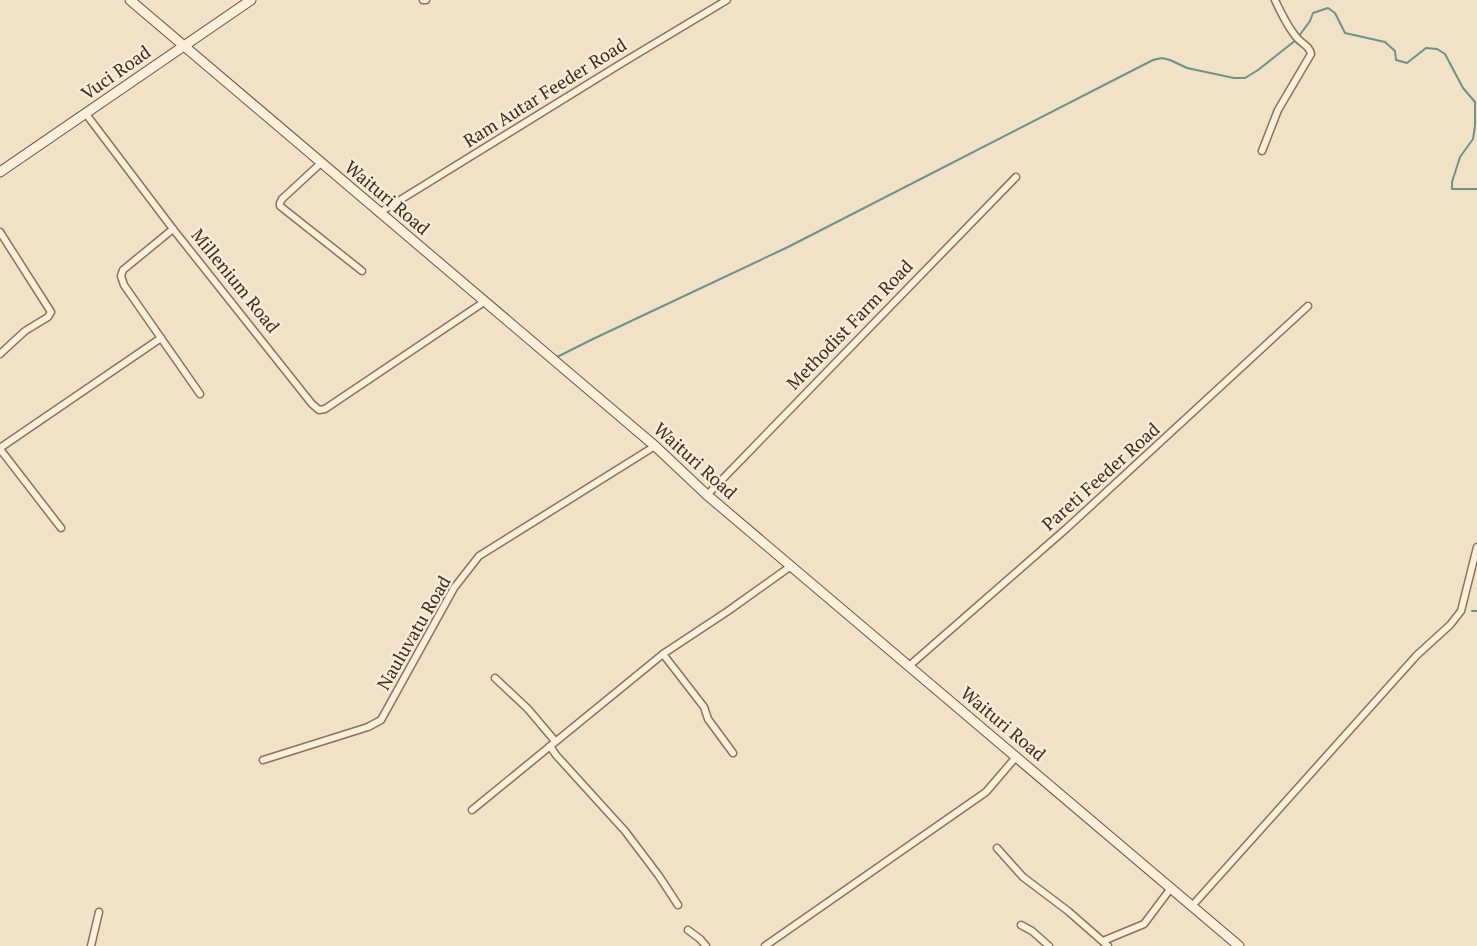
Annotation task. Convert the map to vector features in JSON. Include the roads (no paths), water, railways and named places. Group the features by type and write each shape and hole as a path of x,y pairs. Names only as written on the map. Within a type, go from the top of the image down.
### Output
{"main road":[{"name":"Waituri Road","path":"130,0 655,446 707,495 1239,946"},
{"name":"Vuci Road","path":"0,172 251,0"}],"street":[{"name":"Ram Autar Feeder Road","path":"379,213 727,0"},
{"path":"1262,151 1282,103 1311,54 1309,48 1297,38 1275,0"},
{"name":"Millenium Road","path":"86,114 173,229 312,404 319,410 325,409 484,302"},
{"path":"321,164 282,199 280,206 362,270"},
{"name":"Methodist Farm Road","path":"707,495 1016,177"},
{"name":"Millenium Road","path":"161,338 124,285 121,280 121,273 173,229"},
{"path":"0,232 51,312 48,317 25,331 0,354"},
{"name":"Pareti Feeder Road","path":"909,666 1067,528 1308,306"},
{"path":"61,528 0,448 161,338 200,394"},
{"name":"Nauluvatu Road","path":"263,760 368,726 381,720 454,588 480,556 655,446"},
{"path":"1192,906 1417,655 1450,625 1461,611 1477,547"},
{"path":"472,810 663,654 791,566"},
{"path":"663,654 704,707 708,719 733,753"},
{"path":"495,678 528,709 553,744 556,755 625,831 678,905"},
{"path":"765,946 986,792 1016,757"},
{"path":"997,848 1023,877 1068,911 1106,944 1144,924 1172,888"},
{"path":"91,946 99,912"},
{"path":"1021,925 1032,931 1049,946"},
{"path":"688,930 706,946"}],"waterway":[{"path":"1299,36 1310,21 1313,13 1328,8 1335,13 1345,33 1385,42 1395,51 1396,60 1407,63 1426,48 1437,49 1445,54 1463,88 1475,102 1473,139 1460,157 1452,182 1452,189 1477,189"},
{"path":"555,358 788,247 1153,60 1162,58 1187,68 1234,78 1245,78 1296,40"},
{"path":"1472,611 1477,611"}]}
